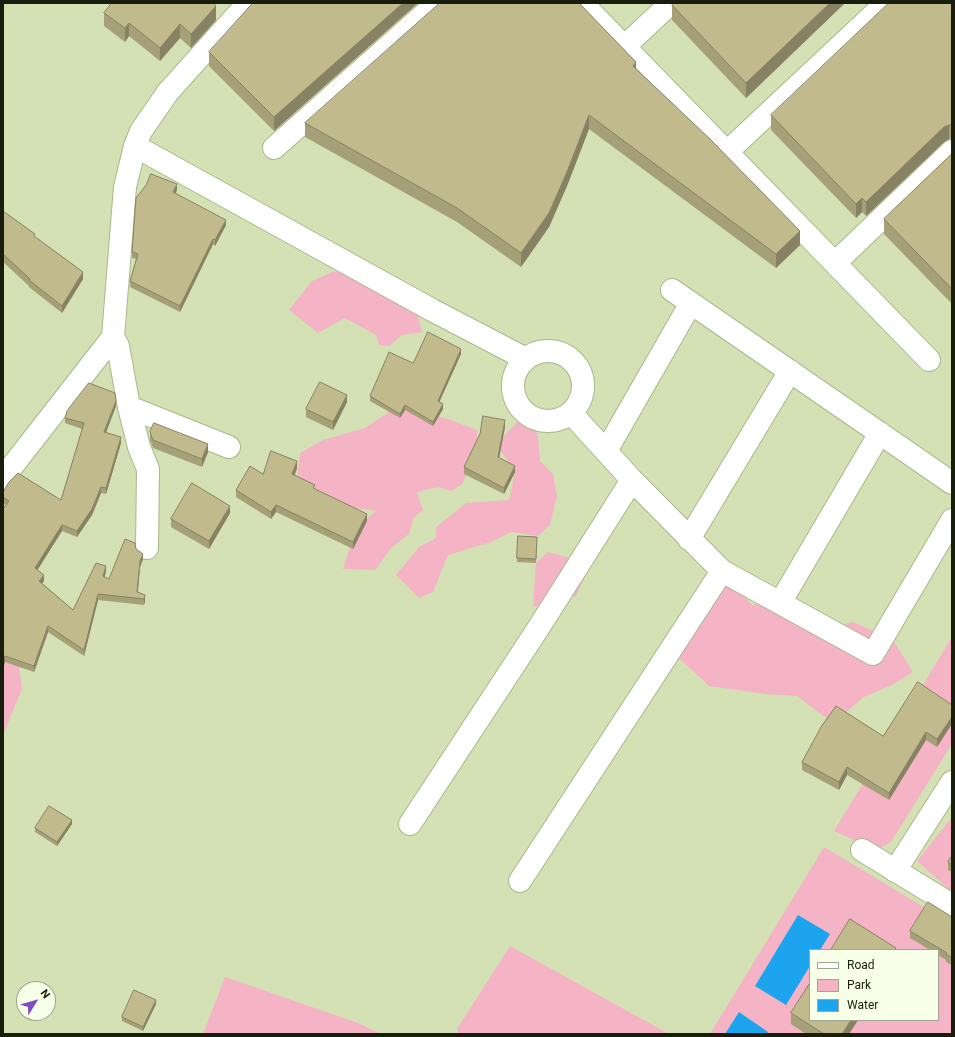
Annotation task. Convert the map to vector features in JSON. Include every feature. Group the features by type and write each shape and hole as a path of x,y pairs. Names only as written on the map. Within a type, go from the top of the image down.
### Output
{"street":[{"path":"3,478 113,337 125,187 135,146 141,130 168,92 248,3"},
{"path":"274,148 437,3"},
{"path":"582,3 929,360"},
{"path":"624,47 671,3"},
{"path":"727,152 886,3"},
{"path":"135,146 432,310 524,358"},
{"path":"835,263 952,151"},
{"path":"672,290 952,483"},
{"path":"606,451 691,303"},
{"path":"113,337 118,346 129,408 139,447 148,469 147,548"},
{"path":"541,350 559,352 575,362 583,379 582,398 571,413 555,421 536,420 521,409 512,392 514,374 524,358 541,350"},
{"path":"689,539 790,371"},
{"path":"129,408 229,447"},
{"path":"571,413 632,480 722,571 873,654 952,520"},
{"path":"780,603 880,433"},
{"path":"410,824 541,624 632,480"},
{"path":"520,881 722,571"},
{"path":"894,871 952,782"},
{"path":"862,850 894,871 952,904"}],"green space":[{"path":"367,271 415,304 422,332 402,335 390,346 379,345 376,335 345,318 318,333 289,310 312,281 332,272"},
{"path":"398,406 448,419 477,430 477,446 472,464 462,484 451,491 438,487 417,492 423,510 414,517 409,534 391,548 375,570 343,569 356,527 376,511 336,508 297,478 300,453 323,440 365,428"},
{"path":"524,415 534,423 538,437 540,461 553,474 557,496 550,525 538,536 511,532 491,542 448,555 433,592 419,598 396,575 419,547 436,538 436,527 466,503 509,500 515,472 496,444"},
{"path":"548,552 591,563 576,596 533,607 536,563"},
{"path":"729,579 752,605 798,600 824,629 853,622 893,640 913,672 892,685 864,697 833,723 797,696 765,694 709,686 664,644"},
{"path":"3,604 13,625 22,689 3,735"},
{"path":"952,637 952,744 891,842 876,850 834,831"},
{"path":"952,817 952,892 917,861"},
{"path":"824,847 952,924 952,1034 710,1034"},
{"path":"510,946 669,1034 459,1034 457,1029"},
{"path":"225,977 358,1023 381,1034 203,1034"}],"water":[{"path":"798,915 830,934 821,949 809,949 809,968 786,1005 755,986"},
{"path":"739,1012 768,1032 767,1034 725,1034"}],"building":[{"path":"112,3 213,3 216,6 191,34 180,24 160,48 129,23 125,28 104,13"},
{"path":"253,3 403,3 274,117 209,52"},
{"path":"440,3 579,3 636,62 633,66 710,139 800,231 776,254 589,115 549,213 521,253 457,208 305,123"},
{"path":"674,3 830,3 746,83 672,5"},
{"path":"889,3 952,3 952,125 944,127 866,202 862,198 856,204 771,115"},
{"path":"952,154 952,289 884,219"},
{"path":"151,174 177,184 173,192 226,220 215,240 213,239 180,306 130,281 138,254 132,252 136,198 146,185"},
{"path":"3,211 83,272 62,306 29,280 30,279 3,254"},
{"path":"428,332 461,349 438,401 443,404 433,422 405,405 400,414 370,396 389,352 413,363"},
{"path":"320,382 347,395 333,422 306,409"},
{"path":"89,383 115,393 116,401 104,432 121,437 106,488 101,487 92,509 77,531 62,525 35,568 44,575 39,581 73,610 96,563 106,566 103,576 109,579 125,539 135,543 136,549 143,554 140,561 137,592 145,595 144,599 98,594 84,650 48,626 34,666 5,656 3,662 3,509 9,501 3,497 3,492 9,482 18,473 61,500 84,423 65,418 67,411"},
{"path":"483,416 505,420 498,457 515,466 504,488 464,467 480,434"},
{"path":"154,423 208,444 202,459 153,440 150,432"},
{"path":"271,451 297,461 292,474 315,485 313,488 367,514 353,542 276,505 271,512 236,490 250,466 263,474"},
{"path":"192,483 230,506 209,541 171,519"},
{"path":"518,536 537,537 536,559 517,558"},
{"path":"918,682 952,705 952,717 937,739 926,732 889,793 847,767 839,782 802,762 821,727 836,706 883,736"},
{"path":"49,806 72,820 57,842 35,828"},
{"path":"952,856 952,865 948,862"},
{"path":"928,902 952,917 952,958 946,954 947,953 910,931"},
{"path":"850,919 896,948 895,949 832,949"},
{"path":"809,985 809,1021 850,1021 842,1034 824,1034 791,1013"},
{"path":"134,990 156,1000 143,1027 122,1017"}]}
